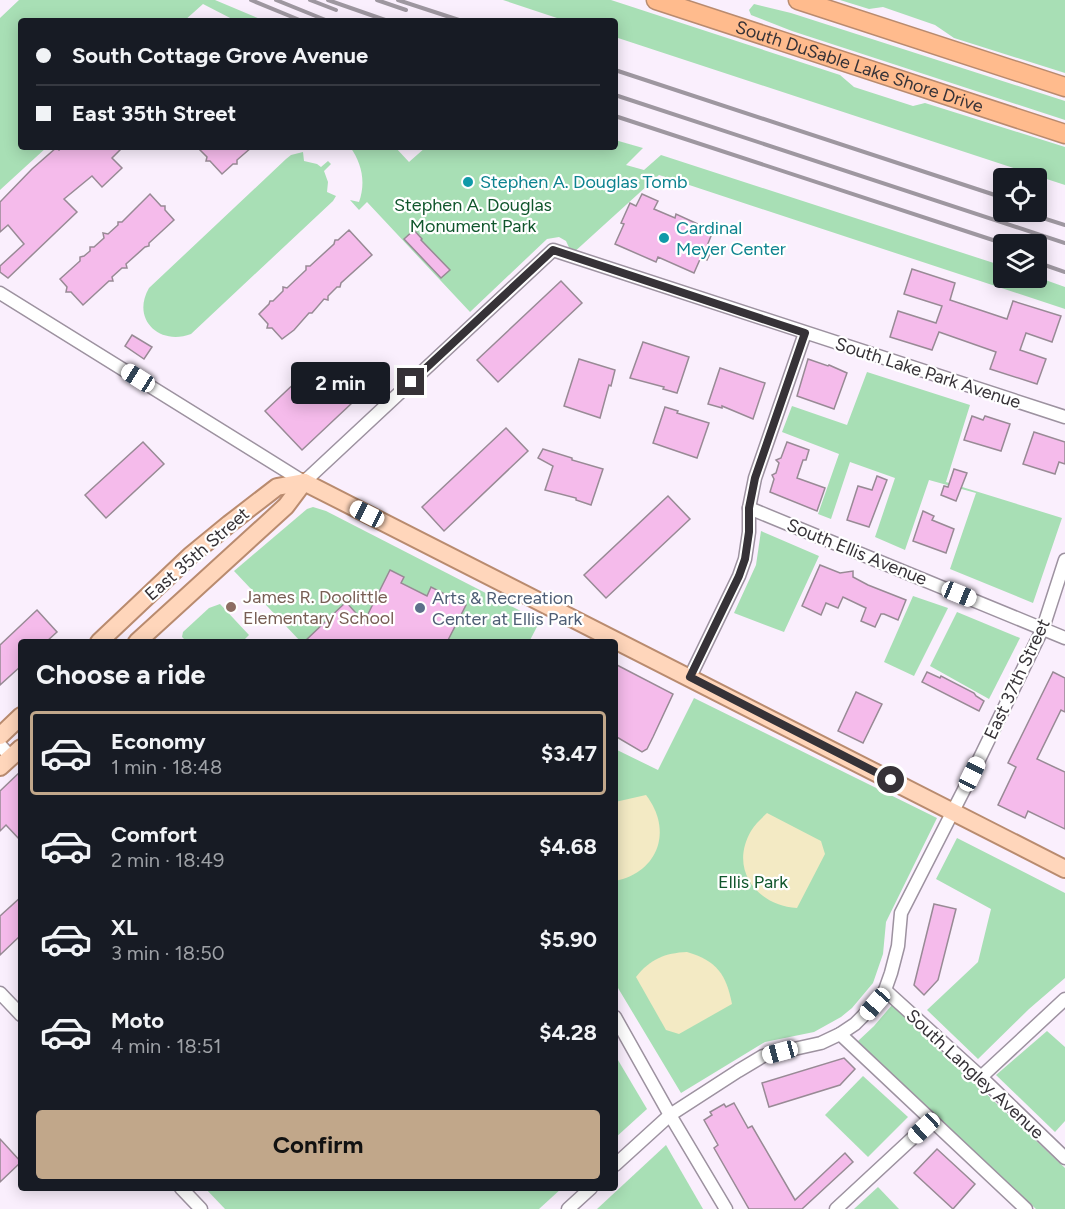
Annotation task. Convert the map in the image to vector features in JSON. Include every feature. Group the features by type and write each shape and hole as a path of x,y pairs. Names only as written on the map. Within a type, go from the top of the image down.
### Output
{"highway":[{"name":"South DuSable Lake Shore Drive","path":"656,0 1065,134"},
{"path":"798,0 1065,87"}],"main road":[{"name":"East 35th Street","path":"102,639 190,556 229,524 277,487 304,482"},
{"name":"East 35th Street","path":"139,639 286,506 304,482"},
{"path":"304,482 615,639"},
{"path":"618,641 1065,869"},
{"path":"0,736 18,719"}],"street":[{"name":"South Lake Park Avenue","path":"553,250 1065,417"},
{"name":"East 35th Street","path":"304,482 553,250"},
{"path":"0,293 304,482"},
{"path":"690,677 745,559 749,532 749,508 755,478 805,333"},
{"name":"South Ellis Avenue","path":"749,508 1065,638"},
{"name":"East 37th Street","path":"618,1162 670,1115 763,1056 821,1043 840,1034 866,1014 885,990 898,946 901,913 1043,628 1065,560"},
{"name":"South Langley Avenue","path":"885,990 981,1077 1065,1158"},
{"path":"0,993 18,1012"},
{"path":"981,1077 1065,999"},
{"path":"618,1022 726,1209"},
{"path":"840,1034 1026,1209"},
{"path":"836,1209 931,1121"},
{"path":"184,1191 201,1209"},
{"path":"568,1209 588,1191"}],"green space":[{"path":"19,0 215,0 258,18 230,18 203,4 187,18 18,18 18,150 44,150 0,190 0,18"},
{"path":"503,0 611,0 840,75 854,87 913,106 925,103 1065,147 1065,185 1047,179 1047,168 1013,168 618,38 618,18 557,18"},
{"path":"840,0 1065,0 1065,73 954,38 935,25 883,7 869,9"},
{"path":"754,4 791,13 1065,101 1065,120 792,31 751,15 749,10"},
{"name":"Stephen A. Douglas Monument Park","path":"618,141 643,148 626,165 644,170 661,155 993,263 993,285 659,175 572,254 566,241 559,237 547,239 470,312 367,202 359,210 350,200 359,202 362,188 362,173 352,150 398,150 409,162 423,150 618,150"},
{"path":"303,152 304,161 321,167 328,161 331,164 324,171 328,182 327,192 336,196 333,201 191,334 179,337 168,336 151,327 143,310 144,299 149,288 286,159"},
{"name":"Stephen A. Douglas Monument Park","path":"1047,281 1065,287 1065,309 1001,288 1047,288"},
{"path":"867,372 970,405 946,482 1062,518 1033,603 950,569 976,493 929,480 905,550 875,537 895,478 850,462 831,519 818,514 839,454 782,432 792,406 847,425"},
{"path":"313,507 326,511 540,621 531,639 298,639 234,571 307,509"},
{"path":"761,531 819,556 784,632 734,613 756,565"},
{"path":"913,596 948,608 914,676 884,662"},
{"path":"220,604 249,635 245,639 184,639 183,632 209,608"},
{"path":"957,612 1020,638 989,699 930,666"},
{"name":"Ellis Park","path":"694,698 937,818 886,922 883,954 873,983 852,1008 814,1032 765,1042 681,1093 618,988 618,750 658,770"},
{"path":"957,838 1065,893 1065,978 1029,1009 978,1059 927,1010 978,962 991,909 936,879"},
{"path":"892,1005 1065,1168 1065,1209 1036,1209 857,1042"},
{"path":"1047,1031 1065,1047 1065,1121 1055,1132 996,1075"},
{"path":"618,1060 647,1109 618,1135"},
{"path":"863,1076 908,1117 868,1157 825,1115"},
{"path":"666,1145 703,1209 597,1209"},
{"path":"878,1187 899,1209 854,1209"},
{"path":"208,1191 559,1191 539,1209 225,1209"}],"sand":[{"path":"646,795 659,822 660,835 657,848 642,869 618,880 618,801"},
{"path":"767,813 821,841 825,854 797,908 769,900 750,883 745,871 743,859 745,845 753,828"},
{"path":"687,952 713,964 727,984 732,1004 679,1034 666,1030 636,977 658,958"}],"building":[{"path":"54,150 120,150 112,158 122,168 102,187 92,176 64,199 77,212 8,278 0,272 0,266 24,244 8,225 0,232 0,202"},
{"path":"200,150 249,150 237,160 237,164 233,164 222,174 210,161 206,161 207,157"},
{"path":"150,194 161,206 165,206 165,210 174,220 149,243 149,246 126,264 127,268 122,268 112,277 113,281 109,281 83,305 71,292 66,292 67,287 60,279 80,261 80,257 90,251 90,247 94,247 104,238 103,233 108,234"},
{"name":"Cardinal Meyer Center","path":"642,194 658,201 654,209 675,218 676,214 713,231 707,246 712,249 707,260 701,257 694,273 658,257 656,262 615,244 630,203 636,206"},
{"path":"349,230 372,255 328,296 328,300 324,299 312,313 309,313 294,330 282,339 272,328 267,328 268,324 259,314 283,291 283,287 287,288 306,270 306,266 310,266 334,244 335,240"},
{"path":"414,230 450,270 441,278 404,239"},
{"path":"912,269 955,283 950,300 1007,319 1013,301 1061,316 1052,342 1026,333 1020,350 1046,359 1037,384 990,369 996,352 939,332 932,350 890,337 898,311 936,323 942,306 904,294"},
{"path":"561,281 582,303 498,382 477,360"},
{"path":"132,335 152,347 144,359 125,346"},
{"path":"643,342 689,357 677,393 630,378"},
{"path":"579,359 615,370 600,418 564,406"},
{"path":"808,359 847,373 834,409 797,396"},
{"path":"316,363 345,391 343,393 352,403 302,450 265,411"},
{"path":"720,368 765,383 753,419 722,406 722,408 708,404"},
{"path":"665,407 709,423 697,458 653,443"},
{"path":"972,416 983,420 985,416 1010,424 1001,451 964,440"},
{"path":"506,428 528,451 444,531 422,507"},
{"path":"1034,432 1065,442 1065,464 1059,462 1055,474 1023,464"},
{"path":"143,442 164,464 106,518 85,495"},
{"path":"787,442 809,450 797,478 825,488 817,511 770,492 774,479 772,475 776,473 779,463 776,460 781,458"},
{"path":"543,449 603,469 591,505 576,500 576,498 545,490 553,466 538,458"},
{"path":"954,469 967,473 956,501 941,495 944,486 948,487"},
{"path":"877,476 887,480 869,527 847,520 858,486 872,490"},
{"path":"668,496 690,519 606,598 584,575"},
{"path":"923,511 934,516 932,520 954,529 946,553 913,541"},
{"path":"820,565 840,573 853,571 853,577 906,600 898,620 881,614 875,627 861,621 866,608 843,597 838,608 826,603 821,615 802,606"},
{"name":"Arts & Recreation Center at Ellis Park","path":"390,570 404,577 401,583 427,596 431,587 466,605 449,639 307,639 346,602 364,622"},
{"path":"37,610 57,632 49,639 18,639 18,669 0,685 0,645"},
{"path":"618,666 673,694 647,749 642,752 618,738"},
{"path":"927,672 940,678 941,676 974,693 984,701 979,711 922,682"},
{"path":"1053,672 1065,678 1065,712 1061,710 1037,759 1065,772 1065,829 1028,811 1025,818 998,805 1016,767 1008,763"},
{"path":"856,692 882,704 863,743 838,731"},
{"path":"18,774 18,838 6,825 0,831 0,791"},
{"path":"18,900 18,938 0,955 0,916"},
{"path":"934,904 956,909 938,980 924,995 914,985"},
{"path":"844,1058 855,1069 840,1085 769,1107 762,1083"},
{"path":"734,1103 748,1128 752,1126 795,1200 845,1153 853,1162 802,1209 749,1209 714,1148 718,1145 704,1120 712,1115 710,1112 724,1104 726,1107"},
{"path":"0,1139 18,1159 18,1165 0,1182"},
{"path":"937,1149 975,1184 953,1209 914,1173"}],"railway":[{"path":"251,0 295,18"},
{"path":"276,0 321,18"},
{"path":"310,0 336,10"},
{"path":"328,0 379,18"},
{"path":"377,0 406,10"},
{"path":"398,0 453,18"},
{"path":"618,71 993,194"},
{"path":"618,96 1065,243"},
{"path":"618,117 993,240"},
{"path":"1047,219 1065,225"},
{"path":"1047,266 1065,272"}],"place":[{"name":"Stephen A. Douglas Tomb","path":"468,182"},
{"name":"Cardinal Meyer Center","path":"664,238"},
{"name":"James R. Doolittle Elementary School","path":"231,607"},
{"name":"Arts & Recreation Center at Ellis Park","path":"420,608"}],"route":[{"path":"411,382 553,250 805,333 755,478 749,508 749,532 745,559 690,677 891,780"}]}
